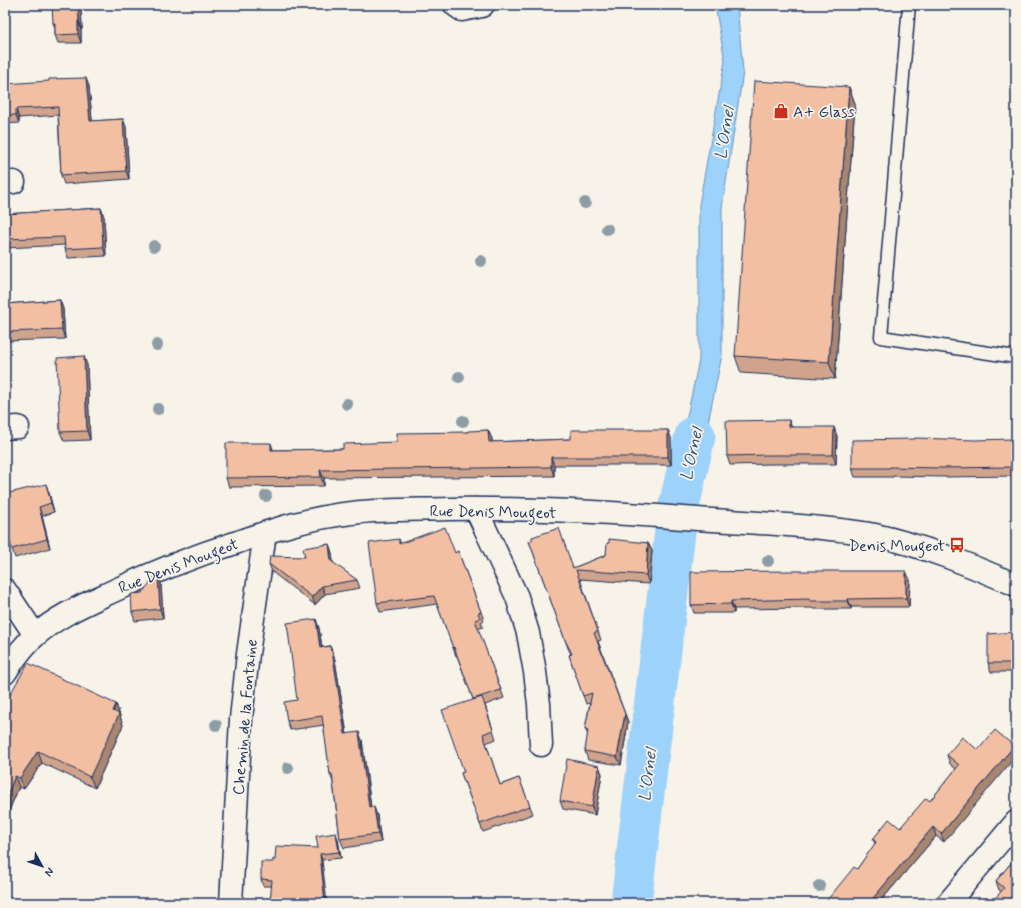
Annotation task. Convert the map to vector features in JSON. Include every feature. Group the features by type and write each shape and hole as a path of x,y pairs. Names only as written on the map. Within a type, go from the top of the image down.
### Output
{"street":[{"path":"455,5 462,10 483,5"},
{"path":"476,509 517,597 528,634 539,704 541,745"},
{"name":"Rue Denis Mougeot","path":"5,673 18,653 35,635 57,620 86,604 140,578 192,557 265,533 310,520 351,513 390,510 514,509 662,516 767,523 835,530 873,535 910,544 973,566 1016,585"},
{"name":"Chemin de la Fontaine","path":"231,903 241,719 248,654 265,533"},
{"path":"5,590 35,635"},
{"path":"948,903 1016,822"}],"lane":[{"path":"909,5 881,337 1016,357"}],"water":[{"path":"715,5 737,5 743,72 722,208 722,355 694,490 671,492 699,360 699,205 725,61"}],"building":[{"path":"52,5 78,5 78,34 55,35"},
{"path":"86,78 90,121 123,119 126,171 61,175 58,107 16,109 16,115 5,115 5,84 49,81 49,79"},
{"path":"754,81 849,87 829,362 735,356"},
{"path":"101,208 103,247 65,249 64,237 5,239 5,214"},
{"path":"60,300 62,330 5,332 5,304"},
{"path":"84,356 87,431 60,432 57,358"},
{"path":"789,420 789,427 834,427 833,455 727,456 726,421"},
{"path":"488,430 489,442 571,439 571,430 668,430 668,457 551,457 551,467 320,470 321,477 226,478 226,443 271,443 271,450 343,449 343,444 397,442 397,433 468,432"},
{"path":"915,438 975,440 1013,439 1013,467 852,468 852,440"},
{"path":"46,484 51,503 39,507 47,539 12,549 5,523 5,494"},
{"path":"445,527 455,553 458,551 481,612 478,613 480,618 475,620 501,690 473,699 434,596 377,603 369,543 399,539 399,544"},
{"path":"559,528 573,568 606,555 607,543 609,543 609,539 648,543 646,575 576,570 598,631 594,633 625,714 617,757 585,751 588,730 585,729 592,693 583,696 569,655 572,654 565,640 529,541 532,540 532,537"},
{"path":"329,544 331,561 357,580 322,586 312,597 269,564 270,556 305,557 303,548"},
{"path":"906,571 906,598 848,599 848,601 810,601 810,599 731,601 731,604 691,605 691,572"},
{"path":"156,575 158,575 160,609 132,612 131,594 142,593"},
{"path":"316,619 320,648 330,646 332,651 345,734 359,732 369,807 374,807 378,834 340,839 332,774 330,774 322,716 287,721 284,702 297,700 287,623"},
{"path":"1016,632 1016,663 988,663 988,634"},
{"path":"28,663 116,704 113,711 119,714 90,777 38,751 20,778 15,776 5,800 5,703"},
{"path":"482,697 493,730 483,734 500,785 519,778 530,806 480,824 461,773 464,772 442,710"},
{"path":"995,730 1014,746 941,834 933,827 869,903 829,903 830,901 828,899 854,867 857,869 876,842 873,839 889,819 900,828 926,798 930,801 959,765 947,755 962,737 978,750"},
{"path":"567,759 599,766 592,807 560,801"},
{"path":"336,833 339,852 320,854 325,903 270,903 272,880 261,879 261,862 273,862 273,859 275,860 276,846 318,848 316,836"},
{"path":"1016,857 1016,900 1014,903 991,903 1004,888 996,881"}],"waterway":[{"name":"L'Ornel","path":"631,903 677,515 695,436"}],"place":[{"name":"A+ Glass","path":"781,111"},
{"name":"Denis Mougeot","path":"957,545"}]}
